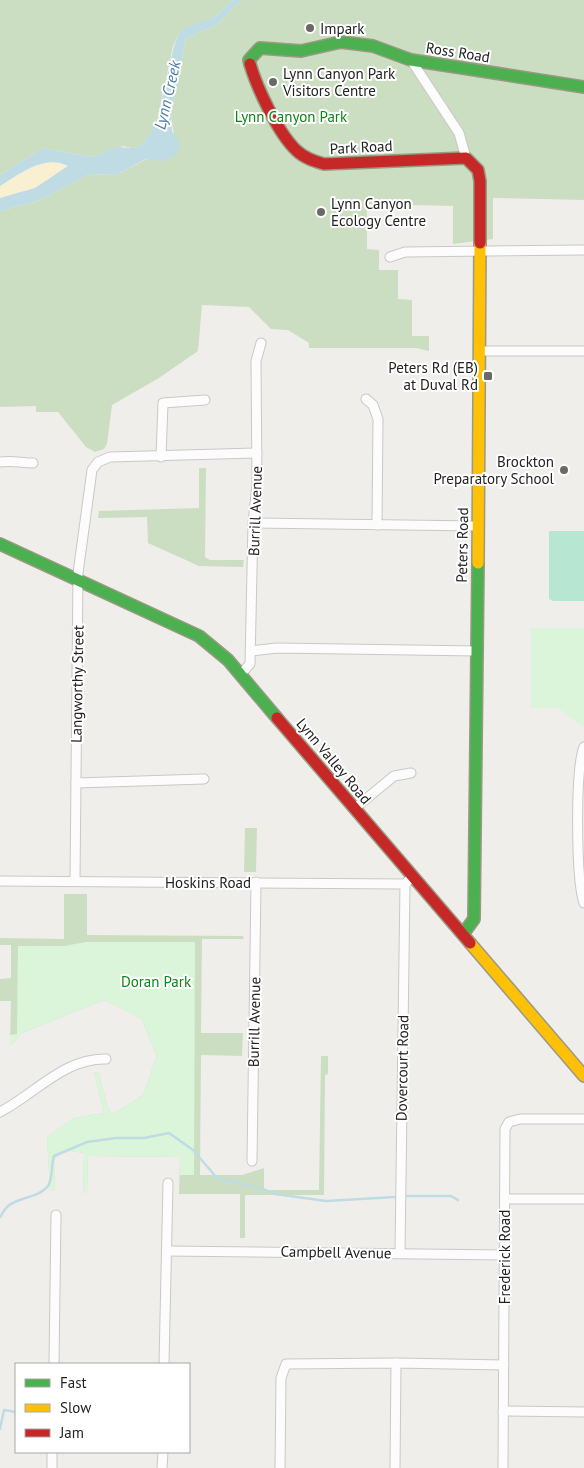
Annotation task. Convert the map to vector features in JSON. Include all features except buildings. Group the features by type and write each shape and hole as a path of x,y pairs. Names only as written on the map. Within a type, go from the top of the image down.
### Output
{"street":[{"name":"Park Road","path":"406,58 373,46 341,42 301,51 260,48 249,60 254,77 279,128 296,151 312,162 324,164 466,158"},
{"name":"Ross Road","path":"406,58 584,87"},
{"name":"Ross Road","path":"406,58 459,133 466,158"},
{"name":"Peters Road","path":"463,934 474,919 480,250 480,182 478,170 466,158"},
{"path":"390,257 405,252 475,253 480,250 584,250"},
{"name":"Burrill Avenue","path":"240,675 250,664 251,651 253,523 256,506 257,453 256,361 261,343"},
{"path":"479,351 584,351"},
{"path":"366,399 373,405 378,419 377,525"},
{"path":"161,457 161,413 163,403 205,400"},
{"name":"Langworthy Street","path":"75,881 78,580 92,470 101,459 117,457 257,453"},
{"path":"0,462 12,459 23,463 33,463"},
{"path":"253,523 478,526"},
{"name":"Lynn Valley Road","path":"0,544 206,640 240,675 355,808 409,880 463,934 584,1076"},
{"path":"251,651 278,648 476,651"},
{"path":"584,747 579,777 579,880 584,903"},
{"path":"355,808 394,776 411,772"},
{"path":"76,783 204,779"},
{"name":"Hoskins Road","path":"0,881 256,882 409,880"},
{"name":"Dovercourt Road","path":"400,1253 409,880"},
{"name":"Burrill Avenue","path":"252,1161 256,882"},
{"path":"0,1112 16,1104 58,1073 94,1058 106,1059"},
{"name":"Frederick Road","path":"503,1468 505,1129 509,1122 520,1119 584,1119"},
{"path":"164,1363 168,1183"},
{"path":"505,1198 584,1198"},
{"path":"54,1363 56,1215"},
{"name":"Campbell Avenue","path":"167,1251 504,1255"},
{"path":"280,1468 281,1378 286,1364 396,1363 504,1365"},
{"path":"395,1468 396,1363"},
{"path":"503,1411 584,1412"},
{"path":"52,1453 52,1468"},
{"path":"162,1453 162,1468"}],"green space":[{"path":"0,0 233,0 215,17 181,30 173,46 156,125 141,146 132,148 123,146 92,157 43,148 0,175"},
{"name":"Lynn Canyon Park","path":"241,0 584,0 584,200 493,198 493,239 453,244 453,206 367,204 367,249 379,250 379,270 398,270 398,299 412,300 412,336 429,336 429,351 416,348 309,348 309,343 288,330 271,329 249,307 202,305 198,351 159,378 112,405 107,444 104,449 95,452 86,447 58,412 36,412 36,406 0,407 0,211 38,201 89,174 116,175 149,158 163,161 174,134 171,116 186,38 217,25"},
{"path":"199,468 206,468 205,557 210,560 244,560 243,567 199,566 148,543 147,517 98,518 99,511 199,508"},
{"path":"549,531 584,531 584,601 553,601 549,599"},
{"path":"531,628 584,628 584,728 558,708 531,708"},
{"path":"245,828 257,828 256,872 244,872"},
{"name":"Doran Park","path":"64,894 87,894 87,935 243,936 244,939 202,939 201,1033 243,1033 242,1056 201,1055 200,1175 242,1175 264,1168 264,1190 319,1190 321,1056 328,1056 328,1074 325,1075 324,1195 245,1195 245,1238 240,1238 240,1194 179,1194 180,1157 88,1156 87,1193 83,1193 84,1153 63,1150 54,1160 55,1190 50,1191 47,1137 74,1118 104,1113 94,1072 99,1073 108,1109 113,1114 143,1095 157,1056 141,1018 104,1000 22,1033 10,1046 11,1001 0,1001 0,979 11,978 11,945 0,945 0,938 64,939"},
{"name":"Doran Park","path":"86,942 195,942 194,1175 180,1175 180,1157 88,1156 87,1193 83,1193 84,1153 63,1150 54,1160 55,1190 50,1191 47,1137 74,1118 104,1113 94,1072 99,1073 108,1109 113,1114 143,1095 157,1056 141,1018 104,1000 22,1033 10,1046 10,1035 17,1034 18,946 64,946"}],"sand":[{"path":"51,161 68,166 35,188 0,198 0,186 40,164"}],"water":[{"name":"Lynn Creek","path":"233,0 241,0 217,25 186,38 171,116 172,131 179,141 179,149 175,156 163,161 146,159 116,175 89,174 38,201 0,211 0,198 35,188 68,166 50,162 41,164 24,171 0,186 0,175 43,148 92,157 118,147 132,148 141,146 156,125 174,46 181,29 215,17"}],"waterway":[{"path":"0,1217 11,1204 39,1193 48,1186 51,1180 54,1156 87,1142 116,1138 144,1138 169,1133 193,1150 217,1178 260,1188 275,1194 326,1201 395,1197"},
{"path":"407,1196 451,1196 458,1200"},
{"path":"0,1429 4,1410 15,1412"}],"traffic: fast":[{"path":"250,64 249,60 260,48 301,51 341,42 373,46 411,60 584,87"},
{"path":"0,544 199,636 228,660 277,718"},
{"path":"463,934 474,919 478,563"}],"traffic: slow":[{"path":"478,563 480,243"},
{"path":"470,943 584,1076"}],"traffic: jam":[{"path":"250,64 275,122 296,150 309,159 324,164 466,158 478,170 480,181 480,243"},
{"path":"277,718 470,943"}],"place":[{"name":"Impark","path":"310,28"},
{"name":"Lynn Canyon Park Visitors Centre","path":"273,82"},
{"name":"Lynn Canyon Ecology Centre","path":"321,212"},
{"name":"Peters Rd (EB) at Duval Rd","path":"488,376"},
{"name":"Brockton Preparatory School","path":"564,470"}]}
